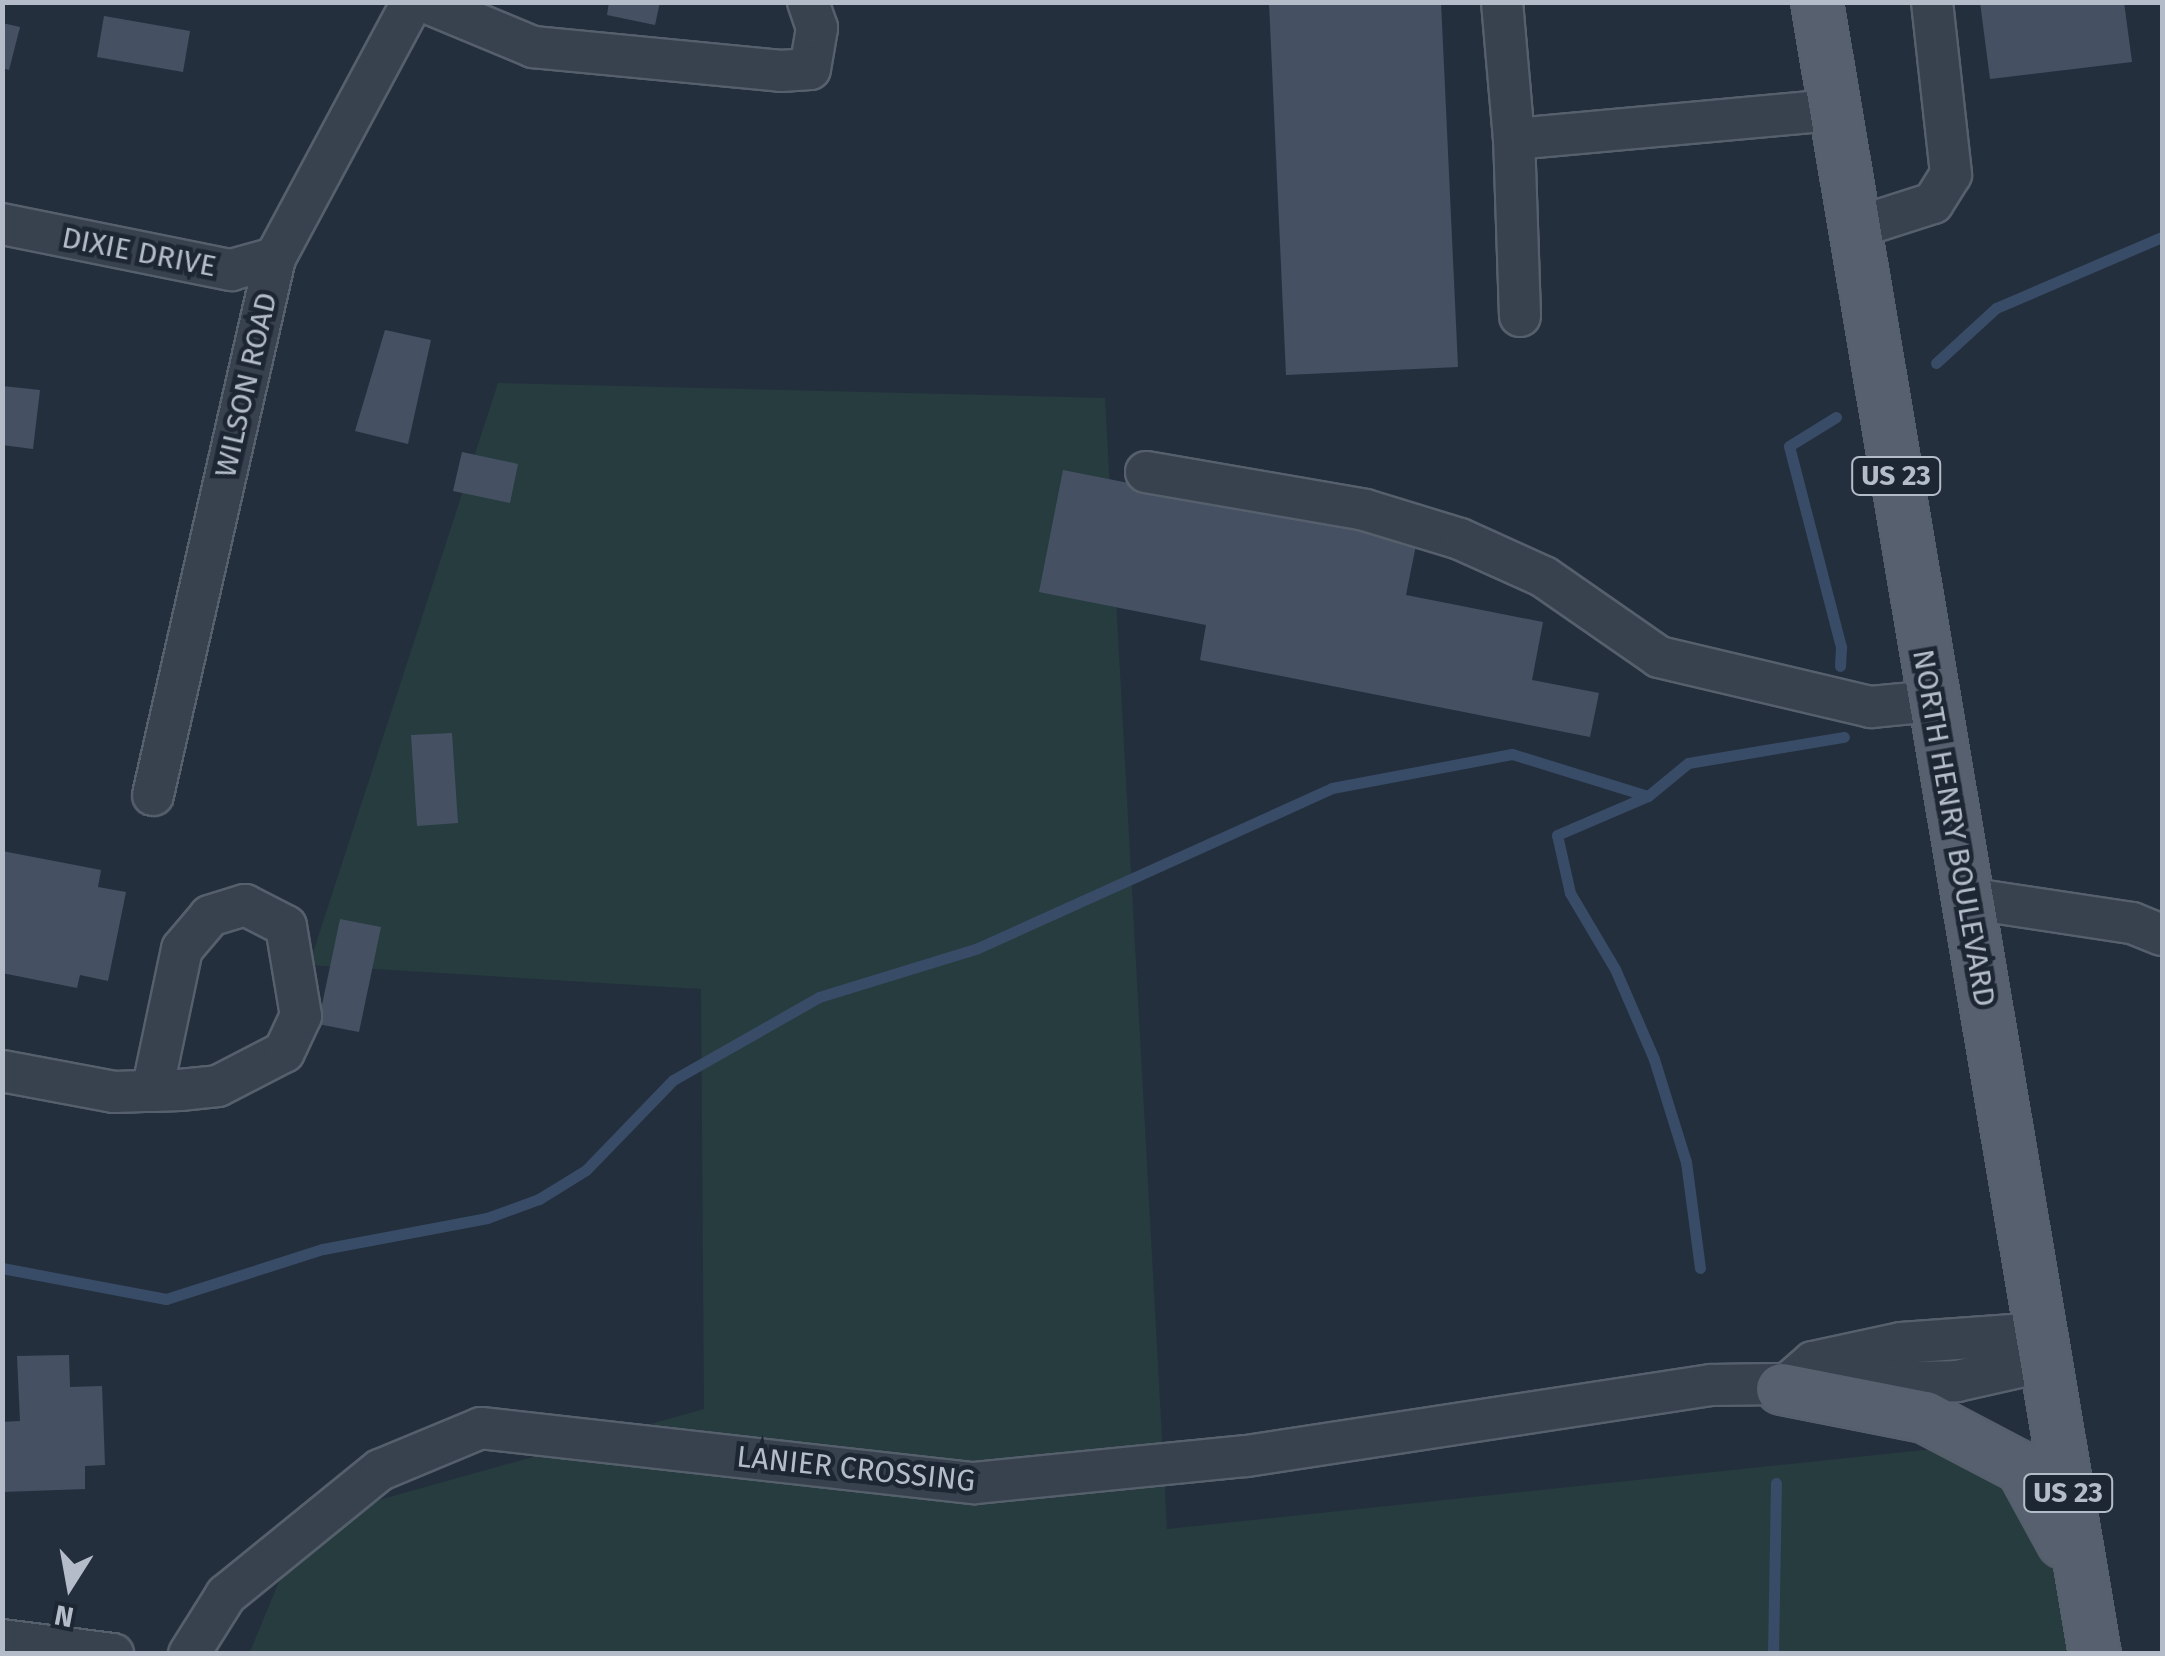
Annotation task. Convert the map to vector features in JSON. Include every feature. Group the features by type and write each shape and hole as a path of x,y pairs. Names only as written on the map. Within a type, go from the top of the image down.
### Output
{"main road":[{"name":"NORTH HENRY BOULEVARD","path":"1817,2 2095,1654"},
{"path":"1782,1389 1925,1417 2022,1468 2082,1578"}],"street":[{"name":"WILSON ROAD","path":"153,795 274,258 412,2"},
{"path":"425,2 533,48 782,71 810,68 817,28 808,2"},
{"path":"1502,2 1514,139 1520,316"},
{"path":"1855,228 1933,203 1951,174 1932,2"},
{"path":"1514,139 1835,110"},
{"name":"DIXIE DRIVE","path":"2,224 231,270 274,258"},
{"path":"1146,472 1365,510 1460,539 1544,576 1659,657 1871,707 1932,702"},
{"path":"1966,898 2132,923 2162,935"},
{"path":"2,1071 114,1092 152,1091 218,1086 284,1052 301,1016 286,926 245,905 210,916 182,948 152,1091"},
{"name":"LANIER CROSSING","path":"189,1654 226,1595 380,1470 482,1428 975,1484 1247,1456 1712,1385 1782,1389 1957,1382 2044,1347"},
{"path":"2,1640 114,1654"}],"green space":[{"path":"498,383 1105,398 1167,1529 2077,1434 2111,1654 249,1654 304,1521 704,1409 701,989 309,965"}],"building":[{"path":"609,2 660,2 655,25 607,15"},
{"path":"1269,2 1441,2 1458,367 1286,375"},
{"path":"1980,2 2124,2 2132,62 1990,79"},
{"path":"104,16 190,31 183,72 97,57"},
{"path":"2,23 20,27 9,70 2,68"},
{"path":"385,330 431,340 408,444 355,431"},
{"path":"2,386 40,390 33,449 2,445"},
{"path":"462,452 518,464 510,503 453,491"},
{"path":"1063,470 1417,540 1406,595 1543,622 1532,680 1599,693 1590,737 1200,660 1206,625 1039,592"},
{"path":"452,733 458,823 417,826 411,735"},
{"path":"2,851 101,870 98,887 126,892 108,981 80,975 77,988 2,973"},
{"path":"340,919 381,927 359,1032 318,1024"},
{"path":"69,1355 70,1387 102,1386 105,1465 85,1466 85,1489 2,1492 2,1422 20,1421 17,1356"}],"waterway":[{"path":"1936,363 1996,308 2162,237"},
{"path":"1836,417 1789,446 1841,647 1840,666"},
{"path":"1700,1268 1686,1162 1654,1059 1615,969 1570,893 1557,835 1648,796 1688,763 1844,737"},
{"path":"2,1268 166,1299 323,1249 487,1218 539,1199 586,1170 673,1080 819,997 978,948 1332,788 1512,754 1648,796"},
{"path":"1773,1654 1776,1483"}]}
